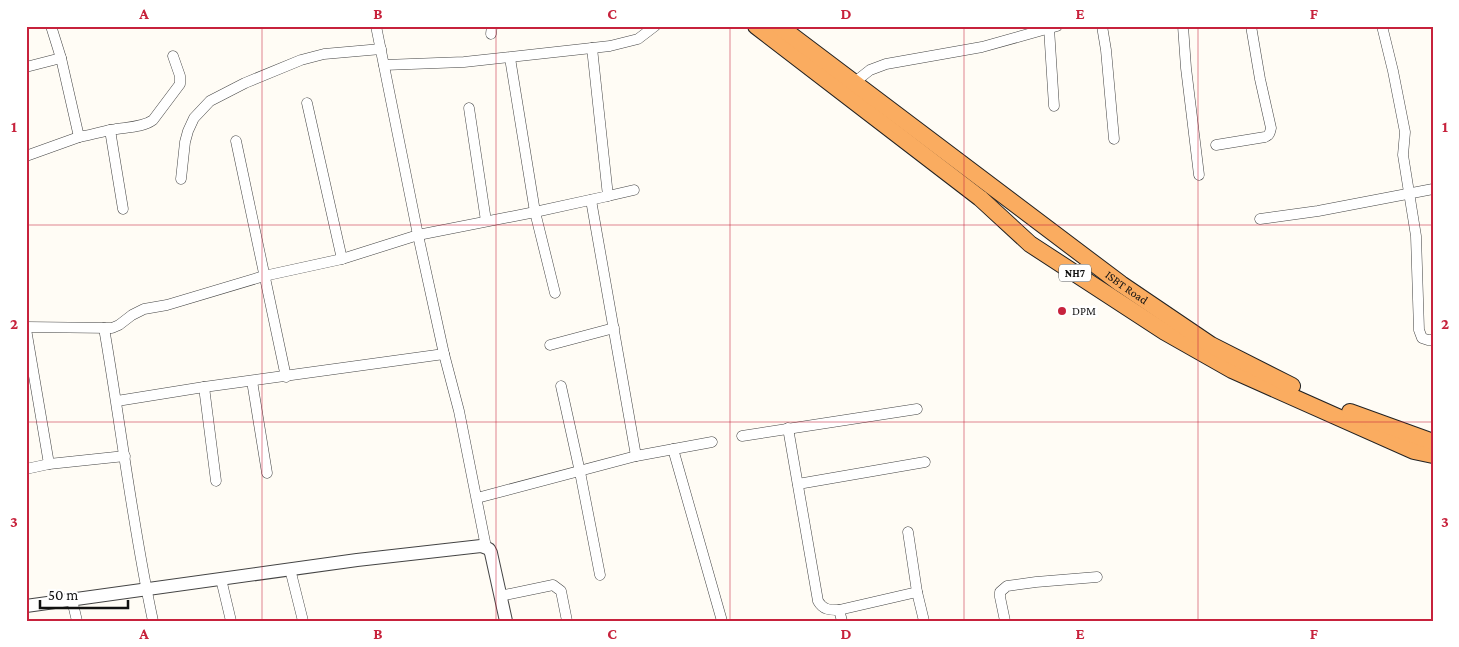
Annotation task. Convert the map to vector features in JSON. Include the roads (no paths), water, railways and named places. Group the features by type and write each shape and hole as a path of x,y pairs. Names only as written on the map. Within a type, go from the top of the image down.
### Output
{"highway":[{"name":"NH7","path":"756,26 848,87 980,198 1030,244 1116,291 1165,332 1232,370 1414,451 1433,455"},
{"name":"ISBT Road","path":"779,26 848,87 1116,291 1211,345 1329,404 1433,442"}],"street":[{"path":"51,26 61,58 79,137"},
{"path":"376,26 418,235 444,354 459,411 486,547 491,553 506,621"},
{"path":"384,65 464,62 610,46 638,39 655,26"},
{"path":"1102,26 1114,139"},
{"path":"1183,26 1198,175"},
{"path":"1216,145 1266,137 1271,128 1251,26"},
{"path":"1382,26 1404,128 1403,155 1416,236 1419,330 1422,338 1433,340"},
{"path":"848,87 870,70 886,64 918,60 982,47 1053,27 1054,106"},
{"path":"592,48 608,196"},
{"path":"182,179 185,142 188,131 194,118 210,101 245,83 301,60 324,54 381,49"},
{"path":"26,156 79,137 149,123 154,120 180,84 180,76 173,56"},
{"path":"26,67 61,58"},
{"path":"510,58 535,212 555,294"},
{"path":"307,103 342,259"},
{"path":"469,108 486,222"},
{"path":"110,130 123,210"},
{"path":"236,141 286,377"},
{"path":"1260,219 1318,211 1433,189"},
{"path":"49,464 26,328 112,328 120,325 144,308 167,305 264,276 342,259 418,235 634,190"},
{"path":"591,200 636,456"},
{"path":"104,328 147,590 154,621"},
{"path":"550,345 614,328"},
{"path":"117,401 444,354"},
{"path":"252,381 267,473"},
{"path":"561,386 600,575"},
{"path":"204,387 216,481"},
{"path":"742,436 917,409"},
{"path":"788,428 818,601 824,608 839,610 917,592"},
{"path":"477,498 636,456 712,442"},
{"path":"673,448 722,621"},
{"path":"26,469 49,464 125,456"},
{"path":"798,484 925,462"},
{"path":"908,532 917,592 924,621"},
{"path":"26,606 357,560 471,547 486,547"},
{"path":"290,569 303,621"},
{"path":"1004,621 1000,592 1007,586 1098,577"},
{"path":"221,579 231,621"},
{"path":"500,596 553,585 561,591 567,621"},
{"path":"72,600 77,621"},
{"path":"839,610 842,621"}],"place":[{"name":"DPM","path":"1062,311"}]}
